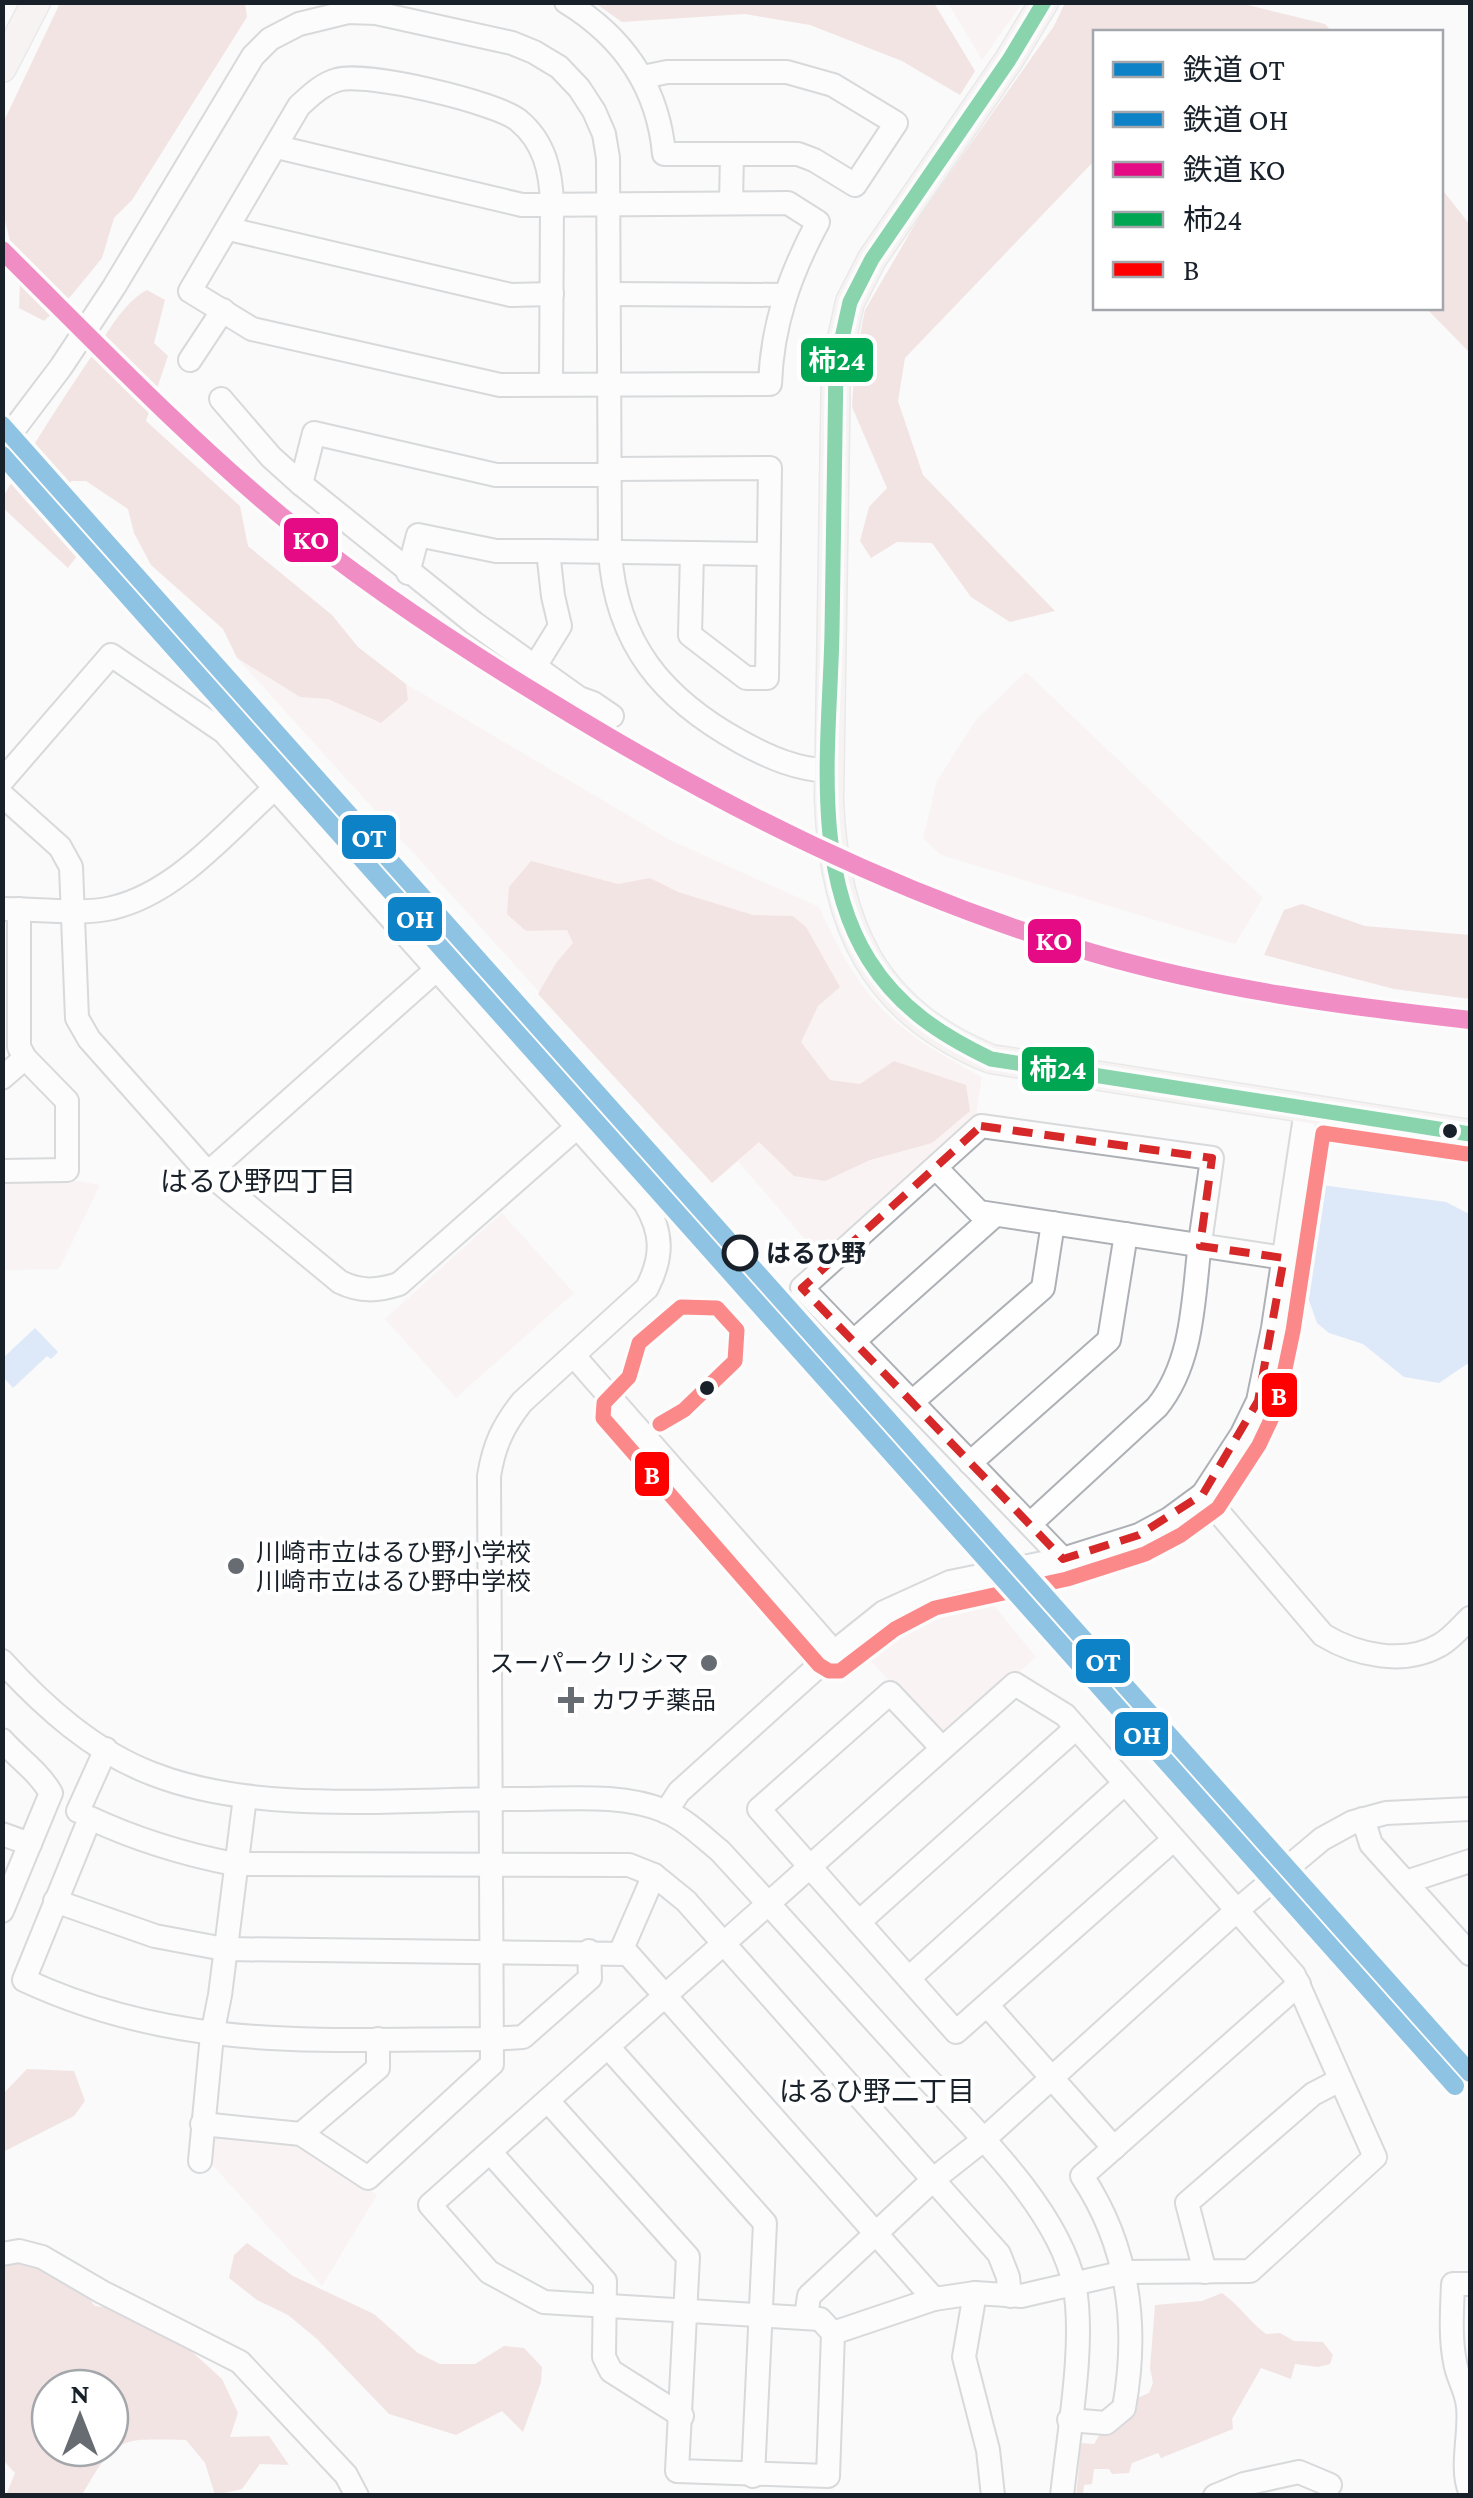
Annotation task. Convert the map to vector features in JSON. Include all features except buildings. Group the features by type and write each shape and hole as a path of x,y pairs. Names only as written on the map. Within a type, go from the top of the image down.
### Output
{"main road":[{"path":"2,68 36,2"},
{"path":"1044,2 1010,60 872,259 850,302 841,332 836,365 829,771 830,833 847,919 858,945 904,1004 932,1028 991,1059 1470,1134"}],"street":[{"path":"566,2 604,30 643,77 656,111 664,154 798,154 855,185 896,123 833,85 787,72 666,72 643,77"},
{"path":"2,445 61,367 114,286 239,74 296,13 376,13 512,43 559,67 594,110 604,134 609,203 610,552 617,602 628,632 664,686 691,711 784,764 829,771"},
{"path":"277,147 522,205 552,204 609,203 788,203 818,222 774,328 770,384 500,386 252,329 190,291 299,106 317,90 338,80 364,76 496,107 519,121 536,140 551,177 552,204 551,384"},
{"path":"730,203 732,155"},
{"path":"228,229 511,296 552,294"},
{"path":"609,294 785,296"},
{"path":"190,360 223,310"},
{"path":"221,400 301,484 408,573 578,698 603,703"},
{"path":"301,484 314,434 496,475 770,468 767,678 746,678 690,635 692,553"},
{"path":"408,573 418,535 496,551 768,554"},
{"path":"534,668 560,626 548,551"},
{"path":"2,781 111,654 224,732 645,1203 657,1223 660,1242 657,1269 647,1288 522,1402 506,1422 493,1453 489,1476 492,2064 368,2178 302,2134 202,2124"},
{"path":"2,1171 67,1170 67,1101 25,1058 19,1046 10,998 11,909 111,909 152,893 186,868 275,788"},
{"path":"2,796 60,846 71,867 77,1018 88,1039 208,1174 340,1282 356,1289 378,1291 400,1284 576,1128"},
{"path":"208,1174 436,969"},
{"path":"2,1078 25,1058"},
{"path":"666,1812 679,1792 884,1612 950,1582 1063,1559 1139,1535 1169,1520 1203,1494 1242,1434 1258,1401 1306,1110"},
{"path":"1030,1524 1170,1390 1182,1362 1190,1326 1212,1158 981,1126 802,1288 1063,1559"},
{"path":"936,1168 974,1209 996,1215 1284,1258"},
{"path":"854,1342 996,1215"},
{"path":"912,1402 1043,1288 1053,1224"},
{"path":"970,1463 1109,1340 1126,1234"},
{"path":"574,1356 834,1652"},
{"path":"1203,1494 1323,1635 1345,1649 1378,1656 1412,1655 1440,1645 1470,1618"},
{"path":"2,1661 45,1705 106,1749 151,1774 205,1790 244,1797 324,1800 612,1799 666,1812 720,1851 982,2141 1036,2205 1063,2252 1074,2284 1077,2329 1062,2496"},
{"path":"548,2101 688,2257 688,2311 677,2472 753,2476 797,2486 828,2476 833,2333 820,2319 760,2313 688,2311 544,2302 489,2272 430,2205 1015,1684 1065,1715 1173,1840 1242,1906 1294,1975 1375,2157 1250,2271 1125,2272 1010,2296 974,2293 934,2299 833,2333"},
{"path":"942,1748 890,1693 759,1808 956,2032 1173,1840"},
{"path":"859,1922 1076,1729"},
{"path":"2,1740 17,1757 39,1772 51,1794 135,1840 182,1854 234,1864 611,1863 654,1875 686,1902 935,2178 999,2254 1008,2276 1010,2296"},
{"path":"106,1749 56,1901 24,1980 96,2010 212,2035 294,2040 491,2039 523,2036 590,1978 590,1951"},
{"path":"909,1978 1124,1784"},
{"path":"2,1910 51,1794"},
{"path":"200,2162 212,2035 244,1797"},
{"path":"806,2317 809,2296 935,2178 982,2141 1242,1906 1322,1839 1363,1819 1413,1810 1470,1809"},
{"path":"1363,1819 1371,1844 1465,1941"},
{"path":"2,1834 30,1844"},
{"path":"1406,1882 1470,1860"},
{"path":"621,1951 654,1875"},
{"path":"56,1901 155,1936 224,1949 628,1954 934,2299"},
{"path":"1070,2420 1106,2423 1124,2408 1131,2342 1125,2272 1104,2211 1082,2176 1299,1984"},
{"path":"988,2006 1114,2148"},
{"path":"302,2134 378,2068 378,2039"},
{"path":"609,2048 765,2224 753,2476"},
{"path":"1204,2272 1188,2203 1312,2094 1340,2080"},
{"path":"490,2153 605,2281 604,2357 611,2370 682,2416"},
{"path":"2,2254 20,2251 42,2258 240,2362 346,2475 357,2496"},
{"path":"1470,2284 1453,2284 1452,2340 1455,2366 1468,2403 1465,2478 1470,2491"},
{"path":"974,2293 964,2357 988,2450 993,2496"},
{"path":"1215,2496 1244,2484 1299,2472 1330,2485"}],"highlighted area":[{"path":"981,1126 1212,1158 1200,1246 1284,1258 1258,1401 1203,1494 1139,1535 1063,1559 802,1288"}],"shaded area":[{"path":"60,3 245,3 247,17 132,200 114,218 102,258 44,321 19,308 20,280 3,213 3,123"},
{"path":"595,3 934,3 975,71 960,95 902,61 810,25 745,14 622,22"},
{"path":"948,3 1022,3 982,60"},
{"path":"1065,3 1240,3 1325,24 1330,30 1093,30 1093,162 905,358 898,401 923,475 1055,611 1010,622 971,597 932,543 897,542 871,558 860,541 869,507 887,488 852,407 855,360 865,310 921,214 1054,26"},
{"path":"1443,191 1470,225 1470,353 1428,310 1443,310"},
{"path":"147,290 165,300 154,343 168,356 146,421 240,506 248,546 332,615 358,647 406,684 408,700 381,723 328,699 300,697 237,658 223,629 151,565 134,533 128,509 86,481 72,481 42,507 83,548 68,568 3,508 3,497 69,389 117,318"},
{"path":"237,658 300,697 328,699 381,723 408,700 406,684 670,840 819,907 850,966 882,1009 924,1043 982,1077 975,1121 821,1258 738,1161 712,1183"},
{"path":"1026,672 1263,898 1235,944 941,855 923,838 937,781 976,720"},
{"path":"531,861 618,884 650,878 678,892 753,915 793,916 806,927 840,987 818,1006 801,1042 830,1080 860,1084 894,1061 966,1085 970,1111 932,1143 870,1160 825,1181 794,1176 759,1142 712,1183 538,994 573,943 567,930 526,931 507,914 509,887"},
{"path":"1302,904 1365,926 1470,935 1470,999 1394,989 1264,955 1284,910"},
{"path":"3,1178 65,1179 100,1185 59,1269 3,1270"},
{"path":"502,1213 574,1293 456,1398 385,1319"},
{"path":"986,1596 1036,1657 947,1737 939,1736 864,1653 922,1618"},
{"path":"27,2069 74,2071 85,2101 74,2116 3,2152 3,2094"},
{"path":"210,2132 291,2141 377,2195 322,2286 207,2159"},
{"path":"247,2243 293,2276 374,2314 418,2353 440,2364 475,2364 504,2346 524,2348 542,2367 541,2382 523,2432 502,2411 456,2435 389,2414 317,2339 288,2315 257,2300 229,2278 234,2255"},
{"path":"56,2257 95,2306 148,2312 222,2379 238,2413 230,2437 269,2436 289,2465 260,2464 242,2489 215,2495 205,2463 186,2440 130,2442 130,2368 30,2368 30,2468 99,2468 82,2495 6,2495 15,2473 3,2460 2,2265"},
{"path":"1222,2293 1266,2334 1280,2333 1294,2341 1323,2342 1333,2355 1330,2364 1295,2364 1291,2379 1261,2368 1232,2419 1233,2429 1161,2458 1158,2453 1132,2463 1129,2473 1094,2469 1092,2484 1084,2485 1083,2495 1076,2496 1081,2443 1094,2444 1101,2432 1121,2426 1130,2418 1137,2398 1149,2393 1153,2383 1150,2368 1155,2305 1202,2301"}],"water":[{"path":"1322,1185 1446,1202 1469,1214 1470,1362 1439,1383 1404,1377 1363,1344 1329,1333 1317,1323 1307,1295"},
{"path":"35,1328 58,1352 51,1359 47,1356 13,1388 3,1377 3,1358"}],"rail line":[{"name":"KO","path":"2,250 208,452 344,565 512,678 743,811 949,904 1093,953 1186,977 1280,995 1470,1020"},
{"name":"OT","path":"2,425 1470,2073"},
{"name":"OH","path":"2,455 1455,2086"}],"transit line":[{"name":"柿24","path":"1044,2 1009,60 872,259 850,302 836,365 828,800 838,884 850,923 869,960 908,1006 938,1030 991,1059 1470,1134"},
{"name":"B","path":"660,1424 684,1410 735,1361 737,1330 717,1308 681,1307 639,1343 629,1377 604,1403 603,1418 819,1665 829,1671 840,1671 895,1629 935,1608 1067,1579 1145,1554 1181,1535 1218,1508 1259,1445 1277,1407 1293,1331 1323,1133 1467,1154"}],"place":[{"name":"はるひ野","path":"740,1253"},
{"name":"川崎市立はるひ野小学校 川崎市立はるひ野中学校","path":"236,1566"},
{"name":"スーパークリシマ","path":"709,1663"},
{"name":"カワチ薬品","path":"571,1700"}],"district":[{"name":"はるひ野四丁目","path":"258,1181"},
{"name":"はるひ野二丁目","path":"877,2091"}]}
